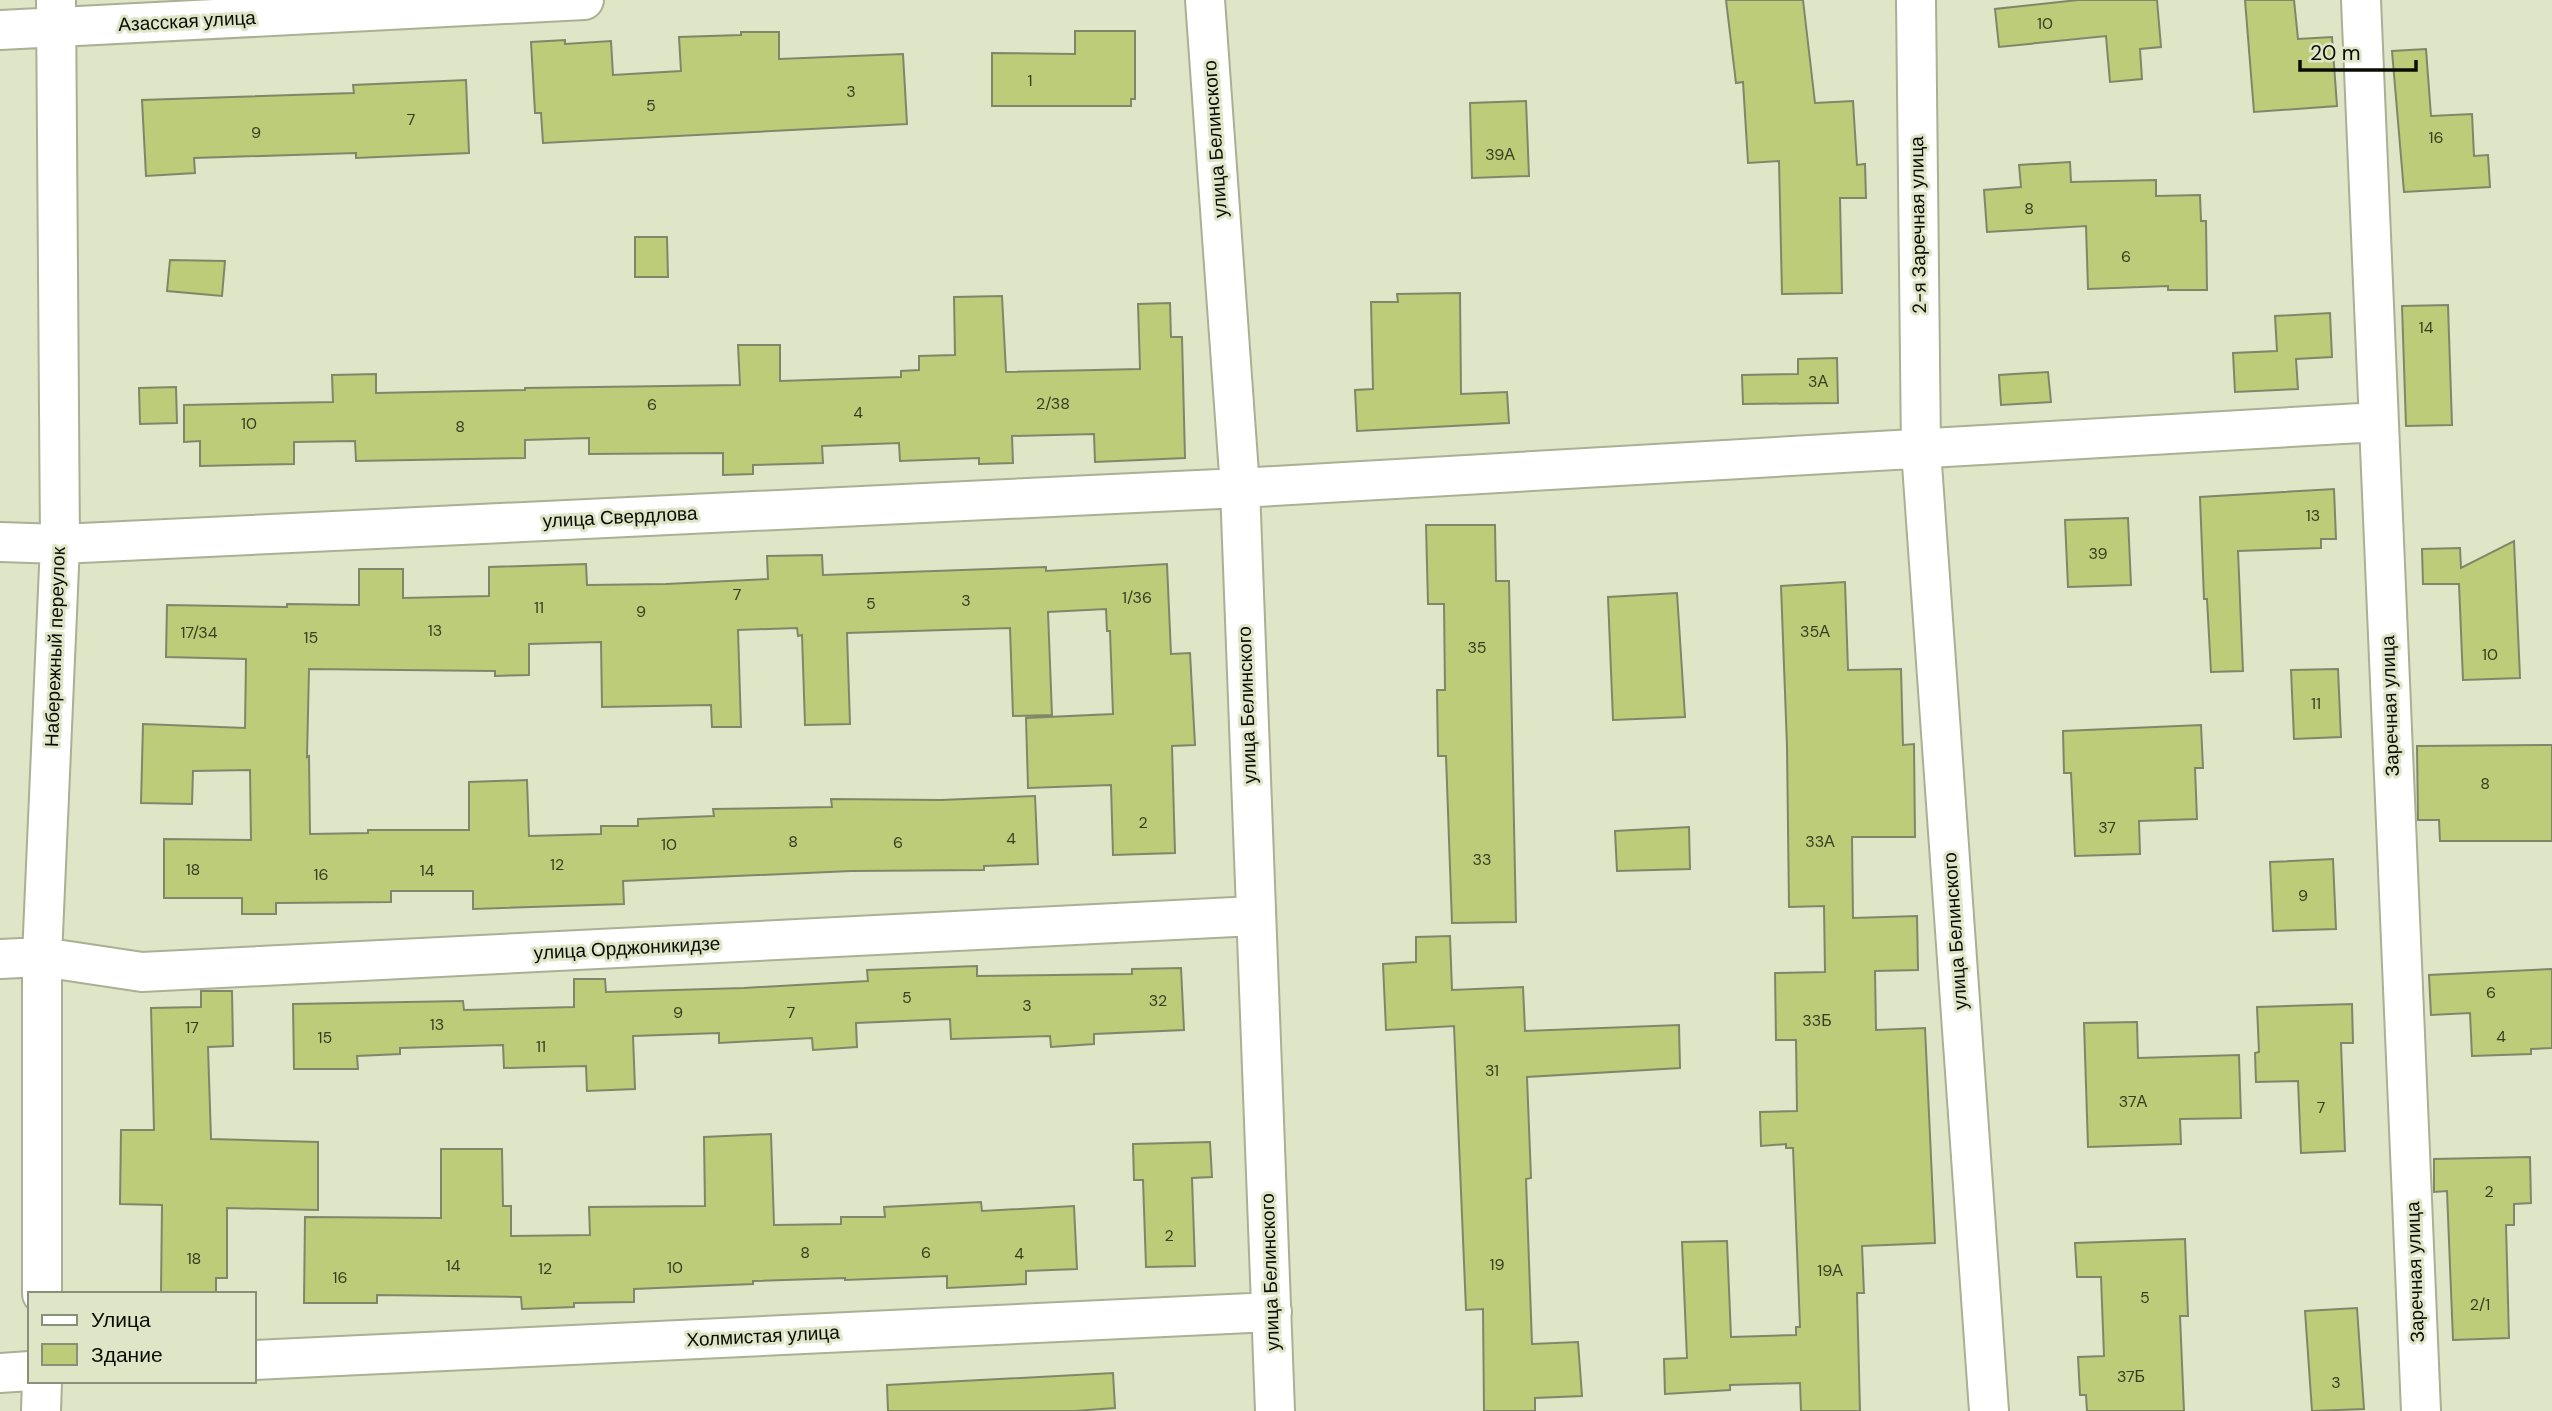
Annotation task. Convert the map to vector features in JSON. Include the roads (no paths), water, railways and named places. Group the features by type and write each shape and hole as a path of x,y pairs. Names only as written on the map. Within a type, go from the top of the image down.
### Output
{"street":[{"name":"Азасская улица","path":"0,30 57,14 584,0"},
{"name":"улица Белинского","path":"1205,0 1240,488 1254,916 1275,1411"},
{"name":"2-я Заречная улица","path":"1916,0 1921,450"},
{"name":"Заречная улица","path":"2361,0 2421,1411"},
{"name":"Набережный переулок","path":"42,1292 42,957 60,544 57,14"},
{"name":"улица Свердлова","path":"0,542 60,544 1240,488 2378,422"},
{"name":"улица Белинского","path":"1921,450 1989,1411"},
{"name":"улица Орджоникидзе","path":"0,959 42,957 142,972 1254,916"},
{"name":"Холмистая улица","path":"256,1360 1272,1311"},
{"path":"0,1373 28,1371"},
{"path":"41,1411 42,1383"}]}
